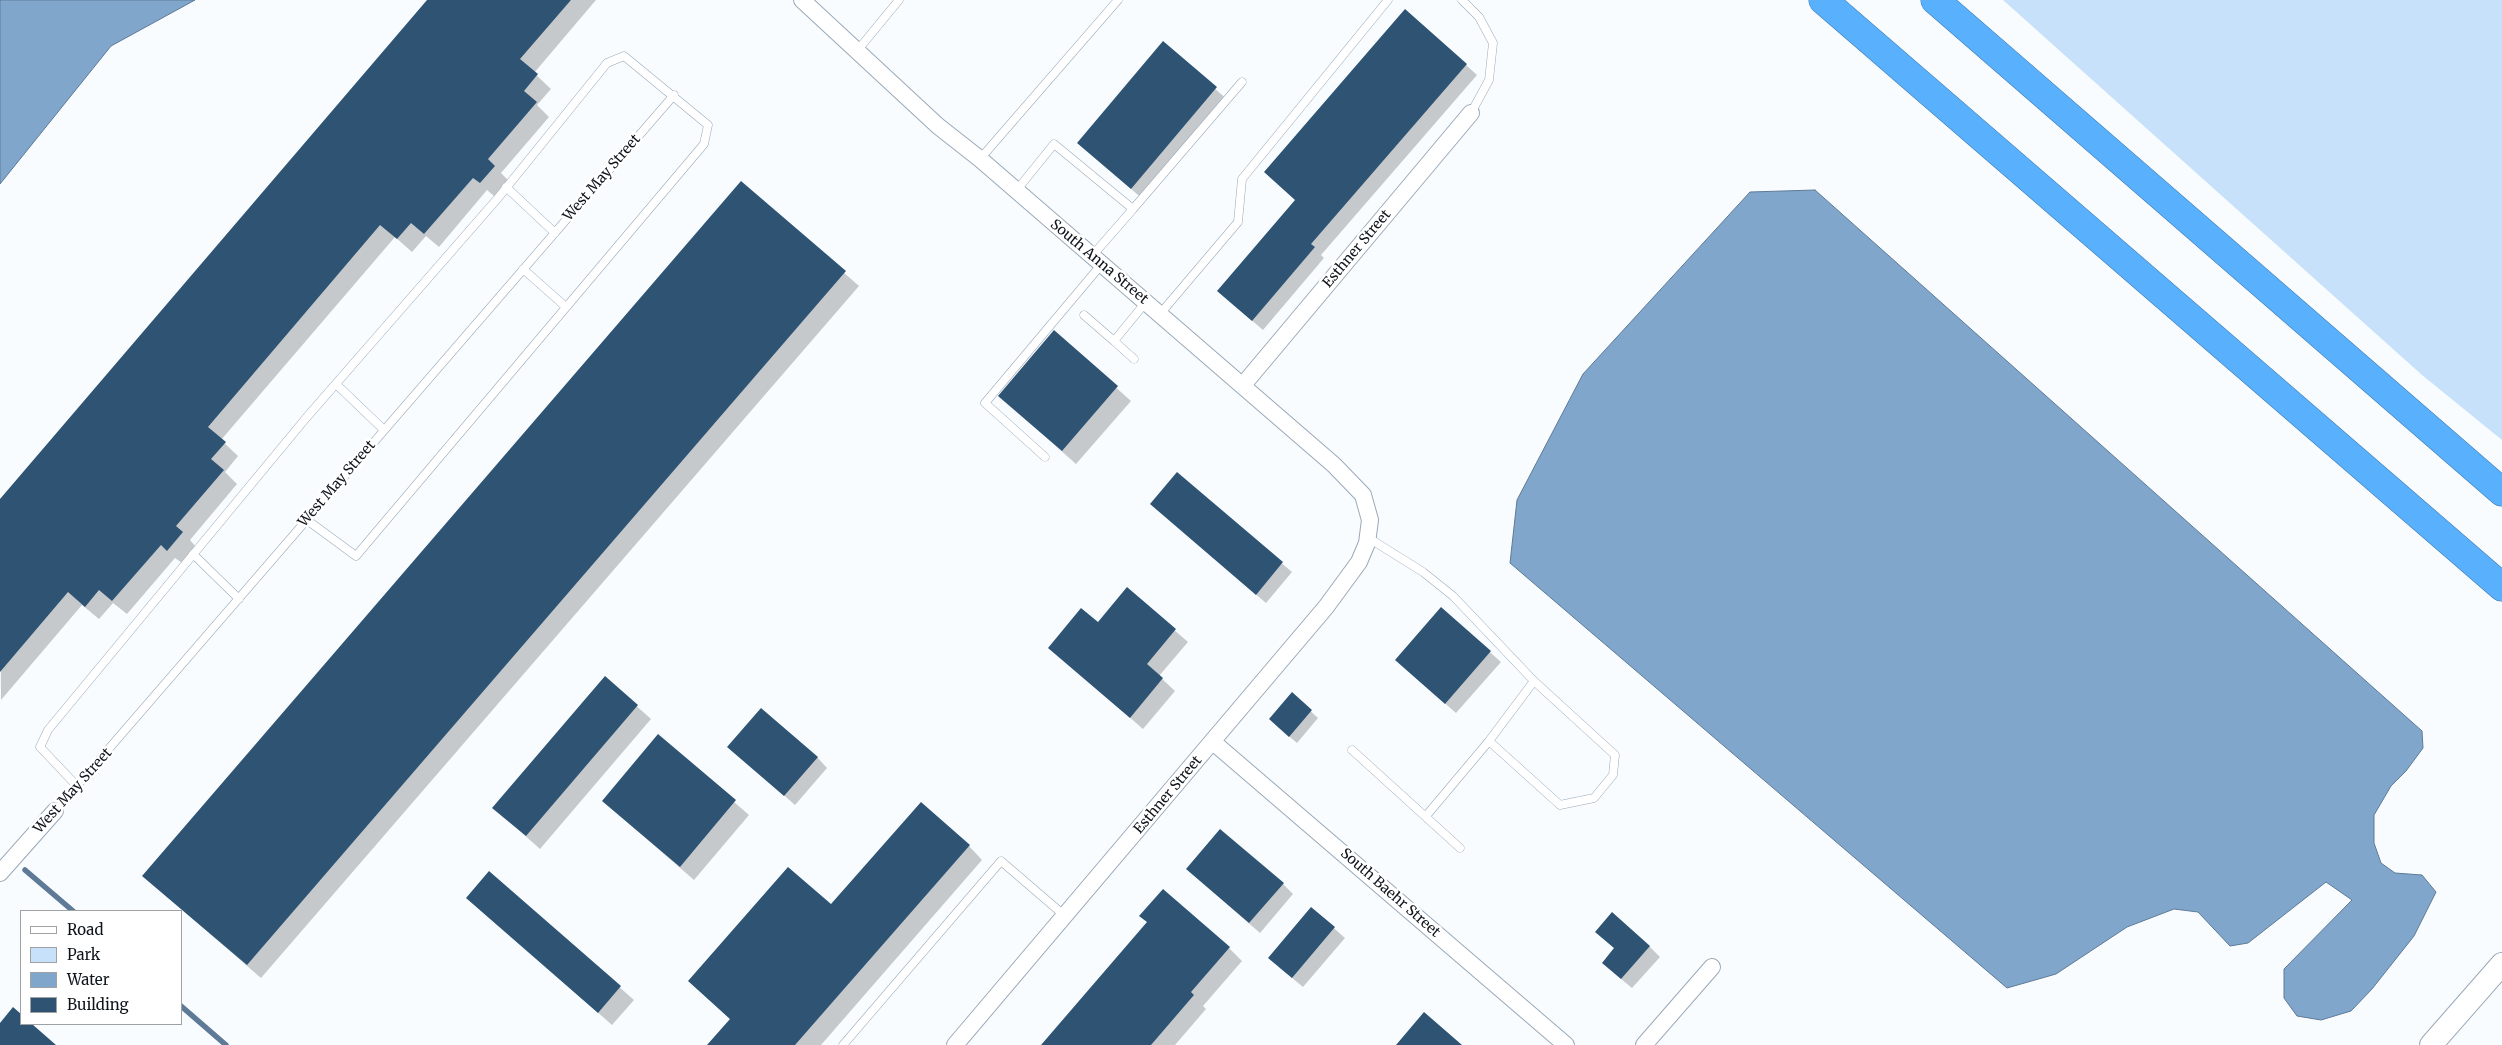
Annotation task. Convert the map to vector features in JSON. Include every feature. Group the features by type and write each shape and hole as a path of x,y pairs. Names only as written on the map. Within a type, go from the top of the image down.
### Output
{"highway":[{"path":"1823,0 2502,587"},
{"path":"1936,0 2502,492"}],"street":[{"name":"South Anna Street","path":"802,0 938,126 980,159 1334,465 1362,495 1370,520 1367,537"},
{"name":"Esthner Street","path":"1243,385 1471,114"},
{"name":"Esthner Street","path":"955,1045 1326,607 1359,562 1367,543 1367,537"},
{"name":"South Baehr Street","path":"1213,742 1566,1045"},
{"name":"West May Street","path":"0,873 55,810"},
{"path":"2436,1043 2502,964"},
{"path":"1644,1045 1712,967"}],"lane":[{"path":"857,51 899,0"},
{"path":"980,159 1118,0"},
{"path":"1160,314 1238,222 1242,179 1388,0"},
{"path":"1462,0 1479,17 1493,43 1489,80 1471,114"},
{"path":"77,786 40,747 48,730 336,384 506,188 607,63 624,56 674,95 708,125 704,144 356,556 307,520"},
{"path":"1046,457 985,403 1097,260 1133,209 1242,82"},
{"name":"West May Street","path":"55,810 674,95"},
{"path":"1016,190 1054,144 1133,209"},
{"path":"506,188 555,233"},
{"path":"523,269 566,307"},
{"path":"1114,341 1146,302"},
{"path":"1084,315 1134,359"},
{"path":"336,384 384,430"},
{"path":"1367,537 1423,572 1453,596 1534,681 1615,755 1613,775 1594,798 1560,805 1489,741"},
{"path":"193,554 239,599"},
{"path":"1426,816 1489,741 1534,681"},
{"path":"1352,750 1460,848"},
{"path":"844,1044 1002,862 1064,916"}],"green space":[{"path":"2003,0 2502,0 2502,440 2422,375"}],"water":[{"path":"0,0 195,0 111,46 0,184"},
{"path":"1815,190 2422,731 2423,748 2406,771 2391,786 2374,815 2374,843 2381,863 2395,873 2422,875 2436,892 2414,936 2372,989 2351,1011 2321,1020 2297,1016 2284,998 2284,969 2352,900 2326,882 2248,943 2230,946 2198,912 2174,909 2127,927 2056,974 2007,988 1510,563 1517,500 1583,374 1750,192"}],"building":[{"path":"427,0 571,0 520,59 538,74 524,91 537,102 488,159 495,166 480,183 473,178 424,234 411,223 397,239 380,225 208,427 226,442 211,459 224,470 176,526 183,532 167,551 161,545 112,601 99,590 85,607 68,592 0,672 0,499"},
{"path":"1405,9 1467,64 1311,244 1315,247 1252,321 1217,291 1295,200 1264,172"},
{"path":"1163,41 1217,87 1131,189 1077,143"},
{"path":"741,181 846,271 247,965 142,876"},
{"path":"1054,330 1118,386 1062,451 998,396"},
{"path":"1177,472 1283,562 1256,595 1150,504"},
{"path":"1127,587 1176,629 1147,664 1163,678 1130,718 1048,648 1081,608 1098,622"},
{"path":"1441,607 1491,651 1445,704 1395,660"},
{"path":"605,676 638,705 526,836 492,808"},
{"path":"1292,692 1312,710 1289,737 1269,719"},
{"path":"761,708 818,757 784,796 727,747"},
{"path":"658,734 736,800 680,867 602,801"},
{"path":"921,802 970,845 795,1045 707,1045 730,1019 688,981 788,867 831,904"},
{"path":"1220,829 1284,883 1249,923 1186,869"},
{"path":"489,871 621,986 598,1013 466,898"},
{"path":"1163,889 1230,947 1191,992 1194,995 1151,1045 1041,1045 1147,922 1139,916"},
{"path":"1311,907 1335,927 1292,978 1268,958"},
{"path":"1612,912 1650,946 1621,979 1602,963 1614,948 1595,932"},
{"path":"13,1007 20,1013 20,1025 33,1025 56,1045 0,1045 0,1023"},
{"path":"1424,1012 1462,1045 1396,1045"}],"waterway":[{"path":"25,870 72,910"},
{"path":"182,1007 226,1045"}]}
